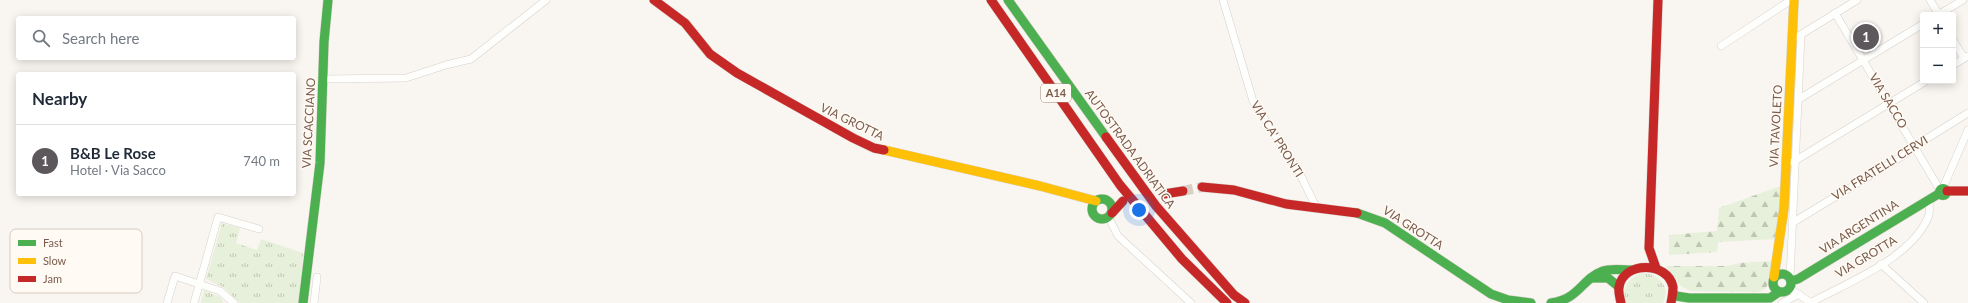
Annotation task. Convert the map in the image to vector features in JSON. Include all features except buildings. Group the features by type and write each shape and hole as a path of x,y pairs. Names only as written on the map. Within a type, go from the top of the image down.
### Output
{"main road":[{"name":"VIA SCACCIANO","path":"304,298 310,235 320,163 328,0"},
{"name":"VIA GROTTA","path":"654,0 685,23 710,54 737,73 853,138 874,148 1040,186 1096,201"},
{"name":"A14","path":"991,0 1120,185 1182,259 1227,303"},
{"name":"AUTOSTRADA ADRIATICA","path":"1008,0 1156,206 1234,295 1246,303"},
{"path":"1658,0 1656,22 1649,248 1656,268 1668,278 1673,293 1671,303"},
{"name":"VIA TAVOLETO","path":"1773,280 1784,209 1794,0"},
{"name":"VIA GROTTA","path":"1202,187 1224,187 1285,204 1357,211 1370,215 1491,294 1508,300 1531,303"},
{"path":"1164,194 1183,191"},
{"path":"1942,191 1968,191"},
{"name":"VIA ARGENTINA","path":"1788,280 1798,279 1942,191"},
{"path":"1102,199 1109,202 1112,207 1110,215 1102,220 1094,216 1092,210 1096,201 1102,199"},
{"path":"1641,266 1649,248"},
{"name":"VIA TAVOLETO","path":"1778,252 1780,266 1788,280"},
{"path":"1621,303 1619,287 1622,279 1631,270 1641,266 1656,268"},
{"path":"1551,303 1567,299 1575,295 1601,271 1612,269 1631,270"},
{"path":"1758,297 1767,292 1773,280 1779,274 1788,280 1785,292 1779,292 1774,289 1773,280"},
{"path":"1592,279 1605,276 1611,279 1619,287"},
{"path":"1673,293 1676,296 1689,298 1770,298 1779,292"},
{"path":"1676,303 1689,298"}],"street":[{"path":"323,79 406,78 446,65 471,59 546,0"},
{"name":"VIA CA' PRONTI","path":"1223,0 1253,102 1299,172 1316,207"},
{"path":"1721,46 1791,0"},
{"path":"1792,40 1856,0"},
{"path":"1930,0 1936,12"},
{"path":"1943,12 1963,0"},
{"name":"VIA SACCO","path":"1835,13 1942,191"},
{"path":"1798,99 1920,26"},
{"name":"VIA TAVOLETO","path":"1788,280 1801,35"},
{"path":"1956,44 1966,57 1956,63"},
{"path":"1786,166 1921,84"},
{"name":"VIA FRATELLI CERVI","path":"1792,223 1909,152 1915,146 1968,113"},
{"path":"1942,191 1968,130"},
{"name":"VIA GROTTA","path":"1810,303 1902,251 1922,228 1930,213 1929,199"},
{"path":"1110,215 1118,236 1191,303"},
{"path":"194,303 218,216 259,229"},
{"path":"1881,264 1924,303"},
{"path":"167,303 175,276 200,283 220,291 234,303"},
{"path":"314,303 317,277"},
{"path":"1788,280 1799,294 1810,303"},
{"path":"1782,303 1799,294"},
{"name":"VIA SCACCIANO","path":"304,298 315,295"}],"green space":[{"path":"1781,186 1776,239 1718,242 1717,252 1669,255 1669,235 1717,231 1719,208"},
{"path":"222,223 240,228 236,243 257,250 261,239 303,253 299,303 240,303 223,287 206,279"},
{"path":"1772,261 1768,284 1759,292 1690,291 1681,286 1666,266 1728,266 1739,263"},
{"path":"1643,273 1654,276 1662,282 1666,292 1663,303 1626,303 1624,293 1627,284 1633,277"},
{"path":"204,290 220,297 224,303 201,303"}],"tunnel":[{"path":"1183,191 1202,187"}],"traffic: fast":[{"path":"303,303 320,163 324,42 328,0"},
{"path":"1008,0 1106,137"},
{"path":"1943,188 1946,189 1947,192 1946,195 1943,196 1940,195 1939,192 1940,189 1943,188"},
{"path":"1791,281 1798,279 1940,193"},
{"path":"1098,199 1106,199 1112,205 1112,209 1112,213 1106,219 1098,219 1092,213 1092,205 1098,199"},
{"path":"1357,213 1385,223 1491,294 1508,300 1531,303"},
{"path":"1551,303 1561,301 1568,297 1590,279 1603,271 1613,269 1631,270"},
{"path":"1778,274 1786,274 1791,279 1791,283 1789,290 1786,292 1778,292 1773,287 1773,279 1778,274"},
{"path":"1594,278 1608,278 1619,287"},
{"path":"1673,293 1676,296 1689,298 1770,298 1779,292"}],"traffic: slow":[{"path":"1774,277 1784,208 1794,0"},
{"path":"884,150 1040,186 1096,201"}],"traffic: jam":[{"path":"654,0 685,23 710,54 737,73 853,138 874,148 884,150"},
{"path":"991,0 1120,185 1182,259 1227,303"},
{"path":"1656,268 1649,248 1658,0"},
{"path":"1106,137 1156,206 1234,295 1245,303"},
{"path":"1202,187 1234,190 1286,204 1357,213"},
{"path":"1164,194 1183,191"},
{"path":"1947,191 1968,191"},
{"path":"1112,213 1123,201"},
{"path":"1621,303 1619,287 1622,278 1628,272 1646,268 1663,272 1669,278 1673,287 1671,303"}],"place":[{"name":"B&B Le Rose","path":"1866,37"}]}
